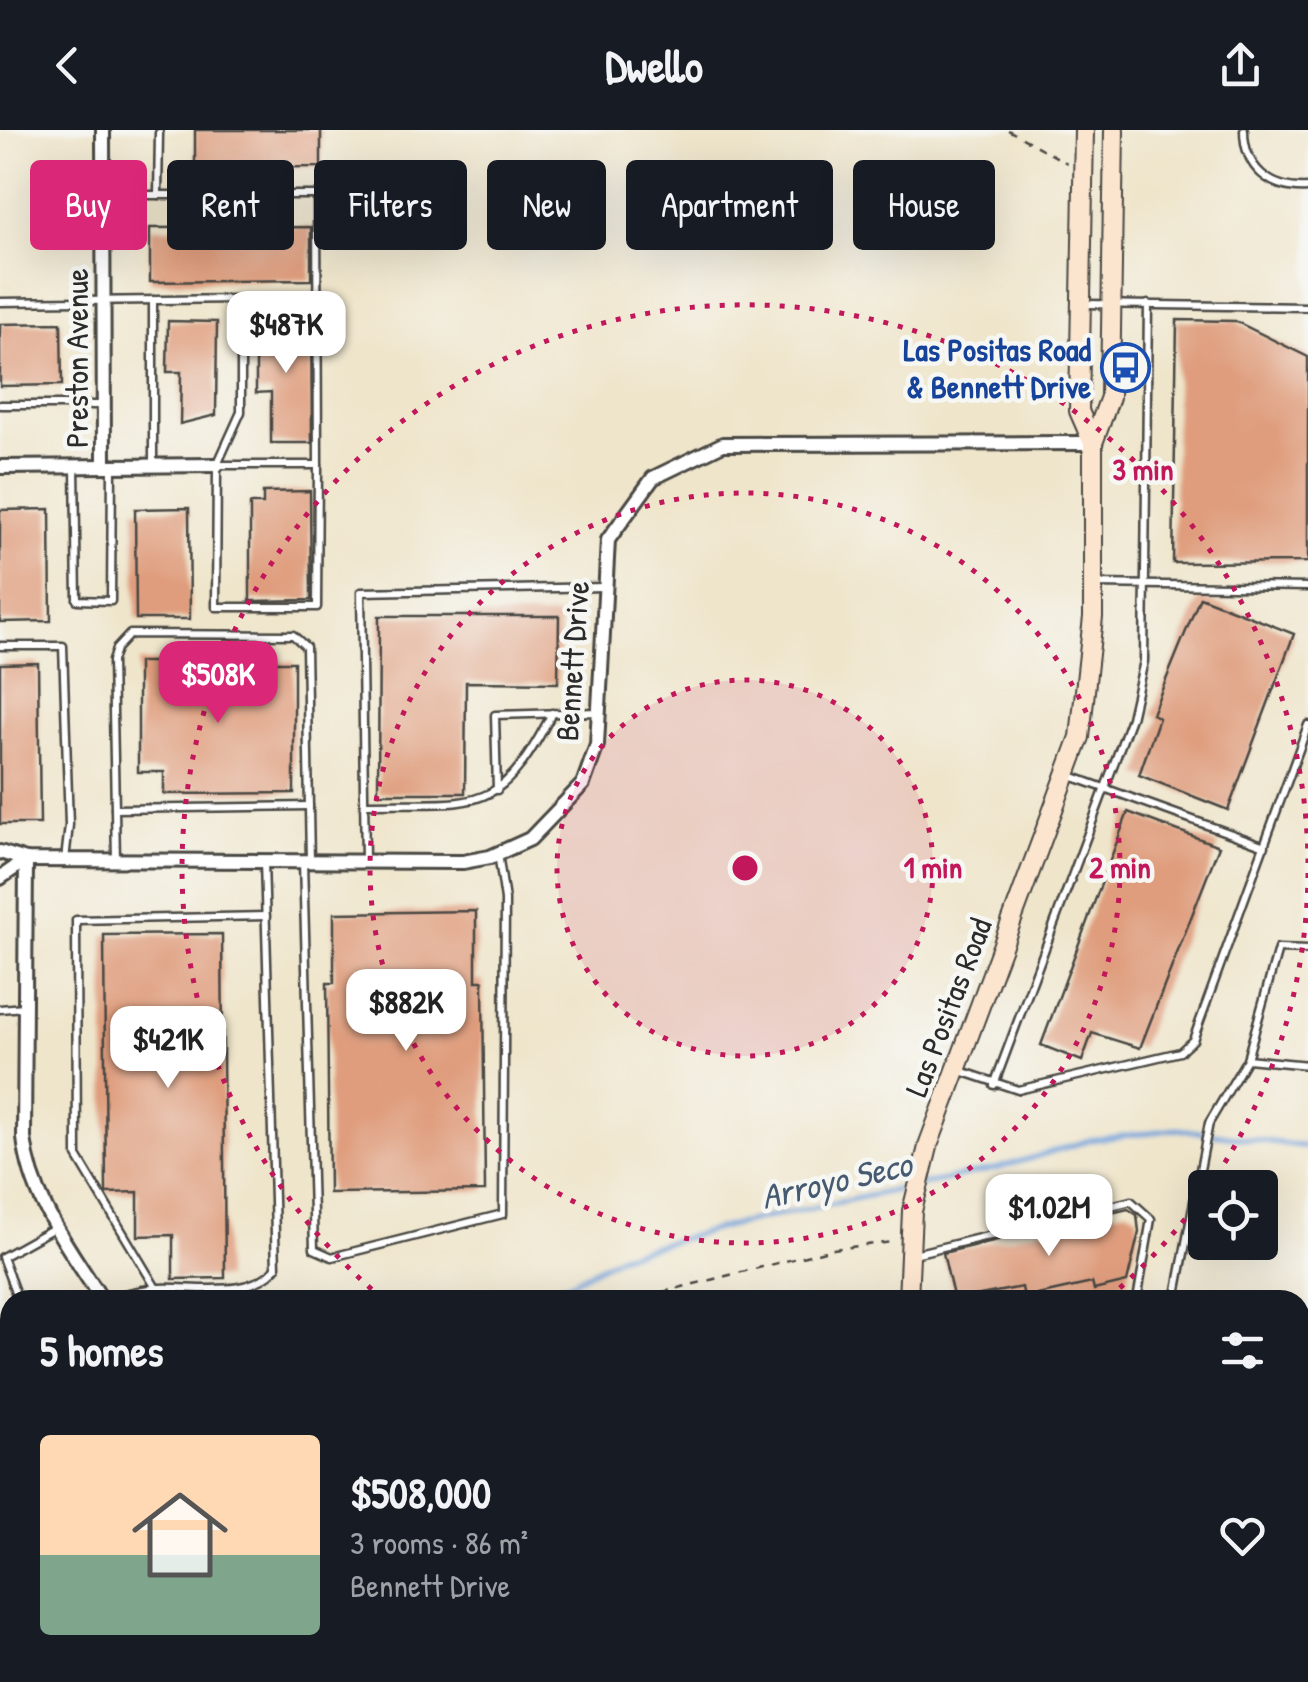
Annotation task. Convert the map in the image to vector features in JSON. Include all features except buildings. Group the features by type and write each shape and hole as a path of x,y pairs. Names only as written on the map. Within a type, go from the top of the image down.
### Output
{"main road":[{"name":"Las Positas Road","path":"1084,130 1080,411 1093,443"},
{"name":"Las Positas Road","path":"908,1290 908,1248 929,1143 1080,737 1089,681 1093,443 1110,397 1114,130"}],"street":[{"name":"Preston Avenue","path":"102,130 102,160"},
{"name":"Preston Avenue","path":"103,250 108,466"},
{"name":"Bennett Drive","path":"0,852 26,860 463,862 498,853 530,839 583,784 596,745 608,540 653,478 723,444 1093,443"},
{"path":"0,467 218,465"},
{"path":"0,878 26,860"},
{"path":"26,860 24,1138 28,1173 55,1227 96,1290"}],"lane":[{"path":"1244,130 1244,152 1254,170 1294,188 1308,188"},
{"path":"158,195 159,133"},
{"path":"147,195 317,195 318,607 216,607 218,465 241,412 241,299"},
{"path":"0,302 318,298"},
{"path":"153,300 153,466"},
{"path":"1081,304 1308,307"},
{"path":"994,1085 1131,718 1144,661 1148,304"},
{"path":"0,405 104,405"},
{"path":"218,465 318,465"},
{"path":"76,466 77,600 111,601 108,466"},
{"path":"1093,584 1308,587"},
{"path":"365,861 362,592 605,587"},
{"path":"116,860 112,661 122,640 130,634 294,635 302,640 306,648 314,1249 332,1257 503,1214 505,900 498,853"},
{"path":"0,646 64,646 69,825 65,860"},
{"path":"498,791 496,715 598,712"},
{"path":"364,804 480,800 498,791 529,758 552,713"},
{"path":"956,1069 1018,1090 1180,1052 1193,1040 1308,724"},
{"path":"1067,775 1265,846"},
{"path":"115,809 309,806"},
{"path":"147,1290 222,1289 266,1279 276,1268 264,861"},
{"path":"156,1288 77,1156 76,920 266,916"},
{"path":"1177,1290 1209,1123 1247,1059 1278,949 1308,950"},
{"path":"0,1009 27,1007"},
{"path":"1247,1059 1308,1065"},
{"path":"908,1248 1130,1201 1150,1219 1139,1290"},
{"path":"14,1290 1,1253 55,1227"}],"path":[{"path":"1008,130 1047,156 1084,166"},
{"path":"671,1290 833,1249 908,1248"}],"waterway":[{"name":"Arroyo Seco","path":"542,1290 568,1284 621,1255 728,1226 999,1168 1090,1140 1177,1129 1308,1147"}],"place":[{"name":"Las Positas Road & Bennett Drive","path":"1126,367"}]}
